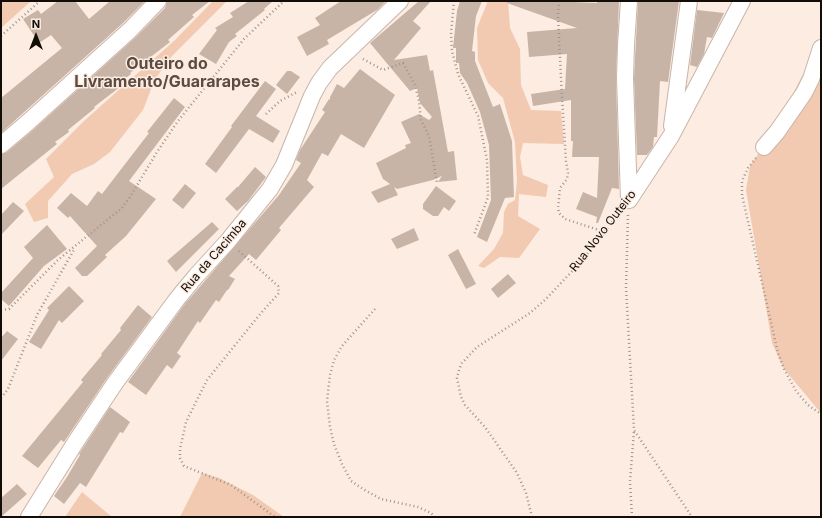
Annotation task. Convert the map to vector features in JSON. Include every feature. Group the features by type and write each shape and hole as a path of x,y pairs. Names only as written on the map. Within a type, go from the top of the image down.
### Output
{"street":[{"path":"1,145 130,30 158,1"},
{"name":"Rua da Cacimba","path":"29,517 75,443 115,383 177,299 228,241 270,189 284,165 312,96 319,83 330,68 400,1"},
{"path":"629,1 625,78 629,200"},
{"path":"671,136 688,1"},
{"name":"Rua Novo Outeiro","path":"629,200 671,136 742,1"},
{"path":"764,147 777,132 804,93 811,79 821,48"}],"path":[{"path":"1,36 40,1"},
{"path":"1,310 9,309 47,270 122,208 156,152 178,121 244,39 284,1"},
{"path":"454,1 451,34 452,51 458,74 478,116 488,160 488,197 474,235"},
{"path":"559,1 558,16 562,98 568,172 567,179 560,188 558,208 559,213 565,219 605,232"},
{"path":"348,50 383,70 403,63 415,85 419,101 420,120 429,136 437,183"},
{"path":"266,114 280,101 302,89 319,83"},
{"path":"764,147 745,174 742,181 742,195 778,353 784,369 796,391 808,405 821,414"},
{"path":"629,200 626,288 634,430 630,481 632,517"},
{"name":"Rua Novo Outeiro","path":"532,517 526,492 517,474 485,427 465,405 461,397 457,378 459,370 462,363 477,347 530,313 545,300 578,265 629,200"},
{"path":"228,241 278,286 279,293 207,380 186,422 180,449 180,458 184,466 231,486 275,517"},
{"path":"1,398 8,389 37,316 76,246"},
{"path":"375,309 342,346 334,360 330,375 327,401 330,427 334,444 342,464 351,480 363,489 381,499 418,507 431,513 435,517"},
{"path":"634,430 692,517"}],"shaded area":[{"path":"1,1 31,1 1,28"},
{"path":"213,1 227,1 172,56 155,79 143,110 110,152 94,164 72,174 48,201 48,218 34,222 25,204 54,177 46,159 85,120 174,41"},
{"path":"488,1 508,1 510,28 520,49 521,85 531,110 561,111 564,144 523,143 520,157 523,175 548,185 546,197 519,194 518,216 540,229 519,258 500,257 484,268 478,266 494,249 503,233 504,212 508,204 515,200 517,181 515,142 503,98 488,83 478,60 477,28"},
{"path":"819,44 821,46 821,413 784,369 772,343 746,190 750,166 770,137"},
{"path":"202,473 219,478 253,495 284,517 180,517"},
{"path":"82,492 112,517 65,517"}],"building":[{"path":"58,1 75,1 89,19 110,1 145,1 123,23 1,133 1,98 62,48 51,35 39,43 23,19 38,10 41,14"},
{"path":"167,1 210,1 192,15 194,17 168,40 170,42 130,73 131,74 118,84 120,87 94,107 95,108 68,130 69,132 55,142 57,144 1,189 1,154 7,152 32,131 136,37 165,8"},
{"path":"249,1 273,1 264,9 265,10 235,34 237,36 229,42 216,64 199,54 217,30 215,28 233,17 230,13"},
{"path":"341,1 386,1 377,10 327,40 329,44 307,56 297,37 320,25 315,18"},
{"path":"419,1 431,1 413,21 421,28 394,60 427,55 430,71 433,70 448,152 454,151 457,180 438,182 442,176 433,180 397,189 394,187 398,195 378,203 371,192 390,184 383,179 376,163 406,148 405,145 411,143 401,122 419,114 429,120 432,117 420,103 417,88 410,91 370,43"},
{"path":"460,1 482,1 476,16 472,51 475,52 475,61 493,107 500,104 512,141 514,197 505,198 487,242 477,237 491,200 489,145 480,112 467,83 460,73 459,63 456,63 456,48 453,48 457,11"},
{"path":"507,1 597,3 597,1 619,1 616,78 619,189 612,188 598,223 596,223 597,217 576,209 583,192 597,198 599,157 572,157 573,141 571,141 571,100 533,106 531,94 565,89 567,54 529,57 527,32 577,28 507,3"},
{"path":"638,1 679,1 668,82 660,81 657,137 654,137 653,147 647,155 637,155 634,78"},
{"path":"697,10 724,13 712,38 707,37 704,54 697,67 690,65"},
{"path":"360,69 395,95 364,148 341,134 328,156 322,153 307,180 314,187 279,228 281,230 256,260 249,254 229,276 235,279 228,290 219,302 216,300 200,323 198,321 177,353 181,356 172,369 167,365 146,395 128,382 184,305 279,195 301,163 296,160 300,150 325,112 322,110 329,99 330,100 330,97 337,84 344,88"},
{"path":"287,71 291,71 300,77 287,94 276,85"},
{"path":"265,81 276,89 256,116 280,131 273,143 249,129 216,173 205,164"},
{"path":"174,98 185,107 129,181 156,199 126,236 105,255 107,257 87,276 82,276 75,268 97,246 70,216 68,218 57,208 71,193 87,206 98,191 102,194"},
{"path":"255,167 266,177 248,201 237,211 225,199 238,187"},
{"path":"185,184 196,193 183,209 172,200"},
{"path":"436,186 456,201 449,211 444,207 438,216 433,216 423,209 423,204"},
{"path":"13,202 24,211 1,235 1,215"},
{"path":"212,222 219,229 176,272 167,261"},
{"path":"47,225 67,249 44,266 9,306 1,299 1,293 33,258 24,247"},
{"path":"414,228 419,240 397,249 391,239"},
{"path":"458,249 476,284 466,289 448,255"},
{"path":"508,274 516,283 498,298 491,289"},
{"path":"69,286 84,301 62,323 59,320 41,349 29,342 49,310 47,308"},
{"path":"138,305 152,317 107,378 64,442 61,440 38,468 22,456 83,382 81,380 121,330 120,328"},
{"path":"7,331 18,339 1,361 1,338"},
{"path":"110,407 130,422 123,433 120,432 86,487 80,483 64,504 54,496 67,477 80,455 79,454"},
{"path":"17,484 27,494 1,517 1,498"}],"district":[{"name":"Outeiro do Livramento/Guararapes","path":"167,73"}]}
